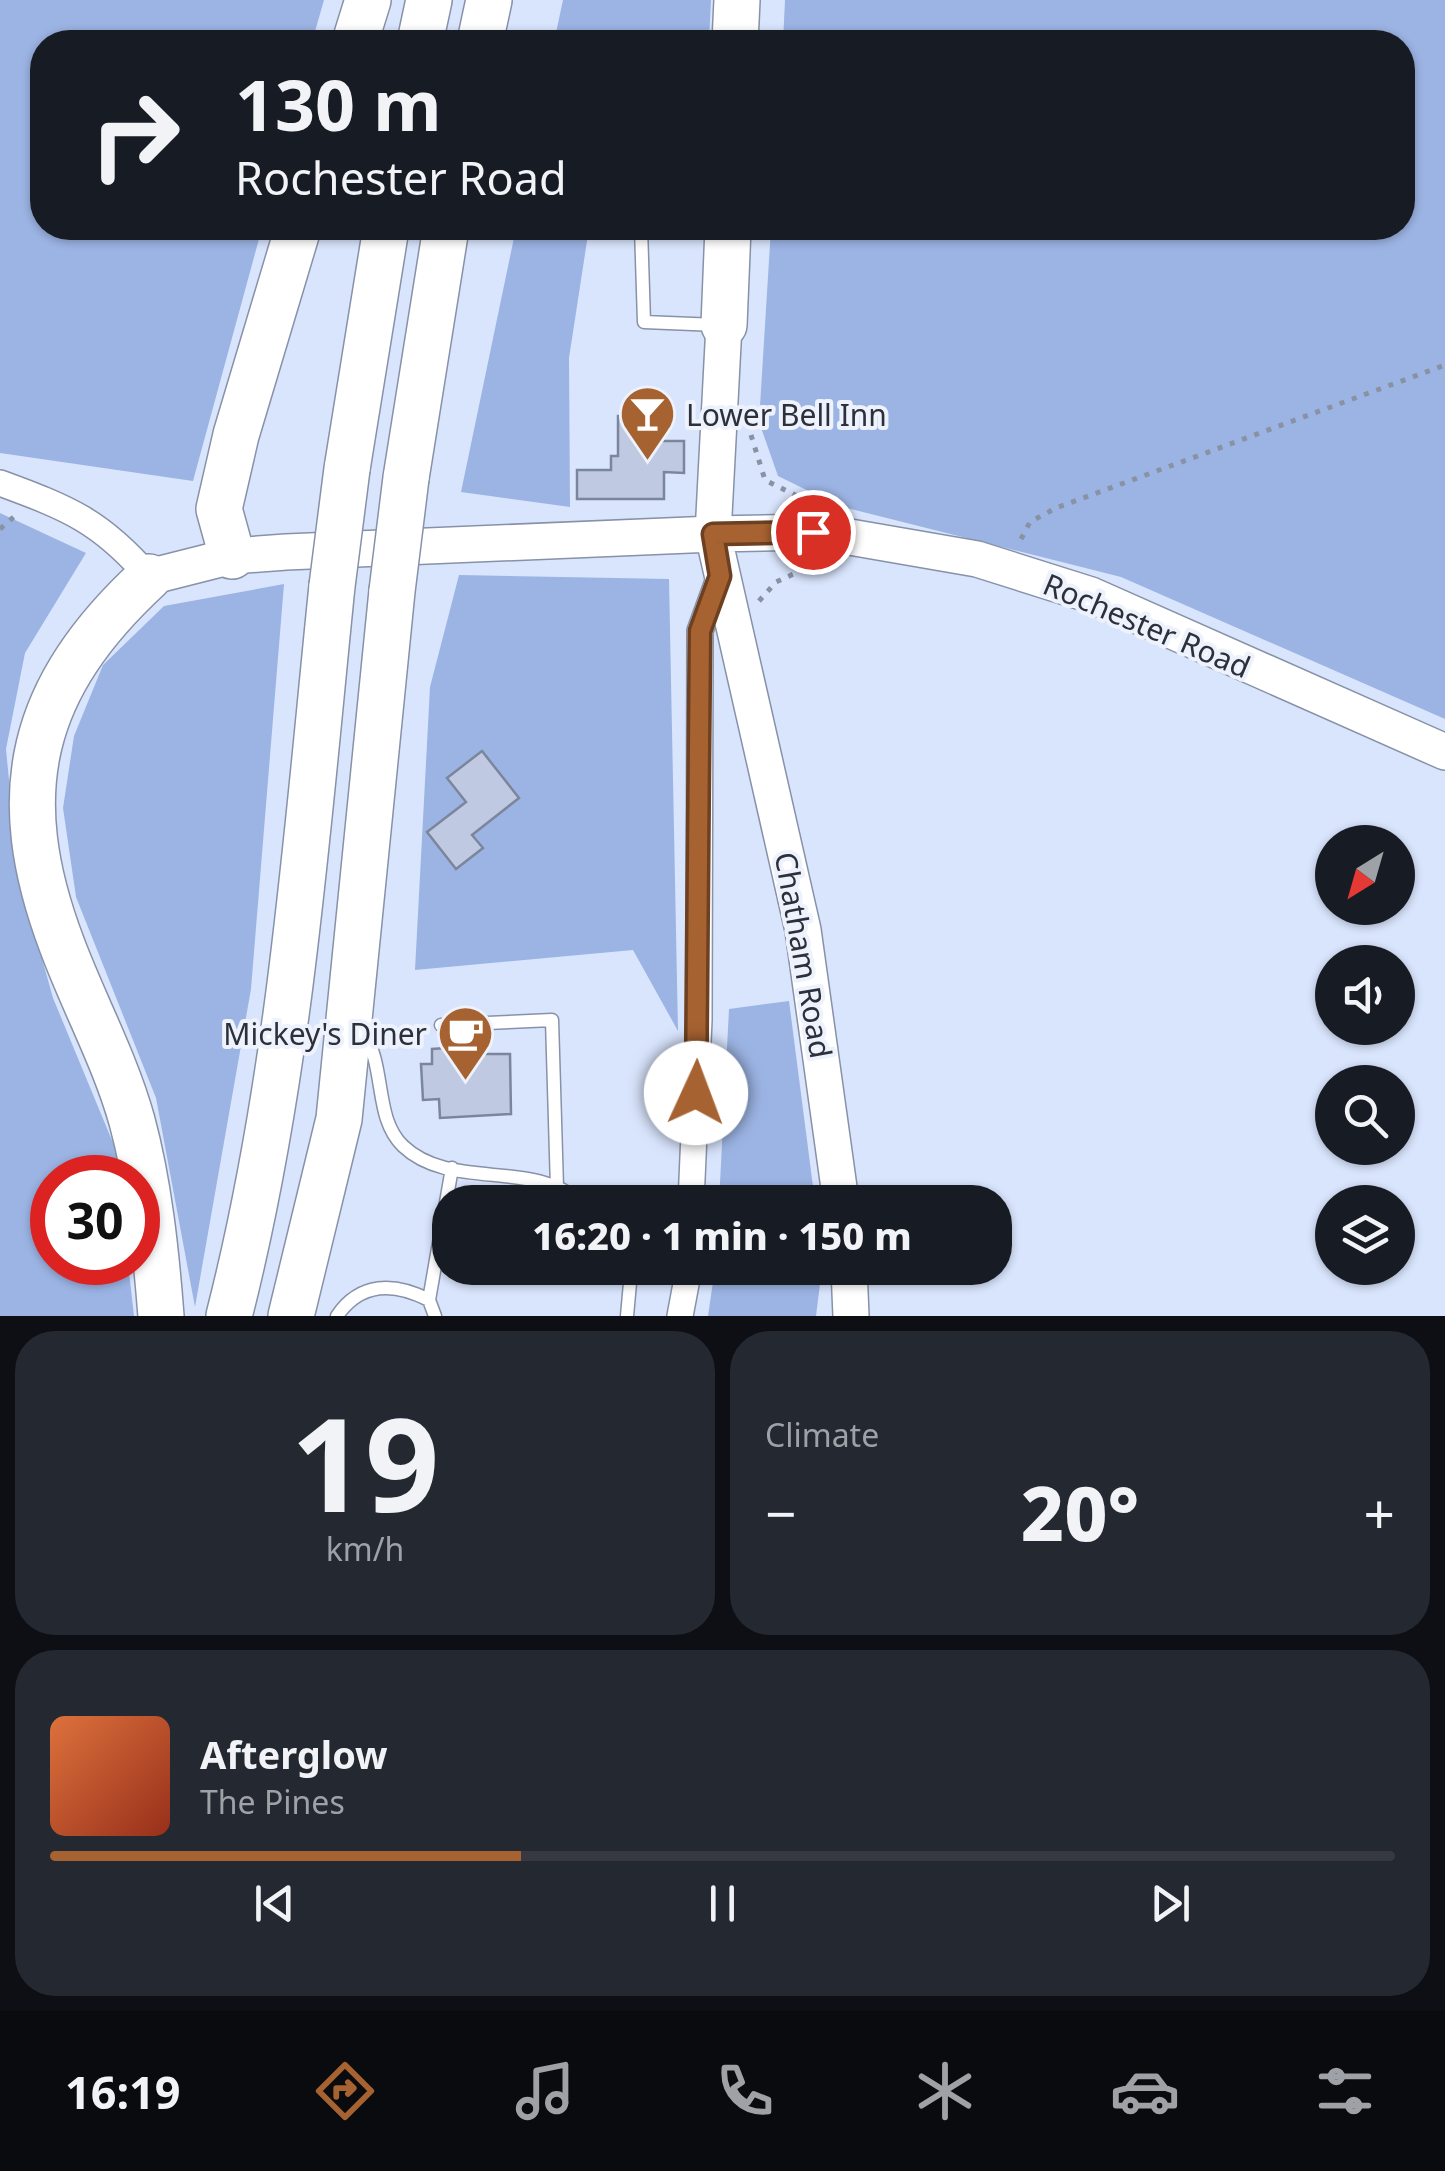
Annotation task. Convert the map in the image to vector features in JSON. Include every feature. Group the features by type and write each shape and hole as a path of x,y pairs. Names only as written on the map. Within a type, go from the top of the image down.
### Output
{"highway":[{"path":"359,30 368,0"},
{"path":"423,30 429,0"},
{"path":"483,30 490,0"},
{"path":"736,30 737,0"},
{"path":"232,556 219,510 236,435 294,240"},
{"path":"229,1316 246,1248 279,1056 347,469 384,240"},
{"path":"291,1316 340,1119 392,591 444,240"},
{"path":"724,325 728,240"},
{"path":"149,576 108,614 56,691 34,767 32,816 40,880 132,1120 155,1240 162,1316"}],"street":[{"name":"Chatham Road","path":"724,325 713,534 803,930 839,1185"},
{"path":"0,483 104,530 149,576"},
{"name":"Rochester Road","path":"149,576 232,556 813,532 977,560 1092,595 1445,752"},
{"path":"693,1185 699,1020 700,631 720,576"},
{"path":"680,1316 686,1285"},
{"path":"849,1285 850,1316"}],"lane":[{"path":"642,240 644,322 724,325"},
{"path":"352,1016 375,1049 383,1102 393,1131 404,1146 452,1168 541,1185"},
{"path":"442,1025 552,1020 557,1185"},
{"path":"435,1316 429,1300 452,1168"},
{"path":"627,1316 630,1285"},
{"path":"337,1316 349,1298 380,1287 408,1289 429,1300"}],"path":[{"path":"1020,542 1030,522 1056,508 1445,365"},
{"path":"750,428 765,480 809,502"}],"shaded area":[{"path":"0,0 324,0 315,30 30,30 30,240 259,240 193,481 0,453"},
{"path":"563,0 711,0 710,30 557,30"},
{"path":"785,0 1445,0 1445,719 1121,577 839,506 778,476 759,422 770,240 1415,240 1415,30 784,30"},
{"path":"514,240 587,240 569,358 570,507 461,492"},
{"path":"0,513 86,553 25,653 6,749 18,873 53,998 117,1155 30,1155 30,1285 130,1285 134,1316 0,1316"},
{"path":"459,575 669,579 678,1031 633,950 415,970 430,687","holes":["482,751 518,798 472,835 483,848 456,869 427,832 466,802 447,778"]},
{"path":"284,584 251,989 195,1307 156,1098 76,897 63,808 74,736 103,665 164,606"},
{"path":"789,1001 813,1185 720,1185 729,1009"},
{"path":"713,1285 820,1285 816,1316 708,1316"}],"building":[{"name":"Lower Bell Inn","path":"618,416 663,416 663,441 684,441 684,473 664,472 664,499 577,499 577,470 611,470 611,456 618,456"},
{"path":"482,751 519,798 472,835 483,848 456,869 427,832 466,802 447,778"},
{"name":"Mickey's Diner","path":"461,1047 462,1054 510,1054 511,1114 440,1118 439,1099 423,1100 421,1064 432,1064 432,1049"}],"place":[{"name":"Lower Bell Inn","path":"647,463"},
{"name":"Mickey's Diner","path":"466,1082"}],"route":[{"path":"696,1093 700,631 720,576 713,534 813,532"}]}
